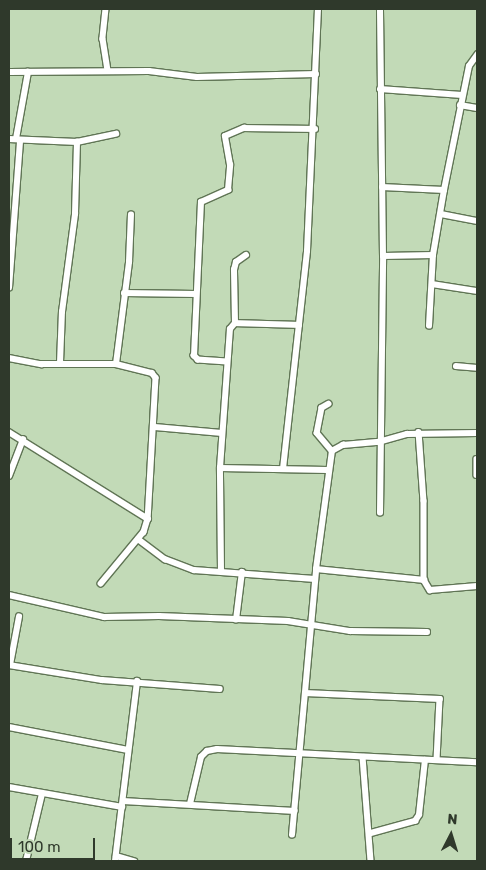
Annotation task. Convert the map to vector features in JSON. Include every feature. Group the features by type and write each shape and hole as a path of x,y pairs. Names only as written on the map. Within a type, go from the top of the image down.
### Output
{"street":[{"path":"106,9 103,39 108,70"},
{"path":"283,469 299,325 315,129 318,9"},
{"path":"380,513 381,9"},
{"path":"429,326 433,255 444,190 468,66 477,55"},
{"path":"9,72 108,70 197,77 316,74"},
{"path":"9,288 16,199 18,140 28,72"},
{"path":"380,89 462,95"},
{"path":"460,105 477,108"},
{"path":"227,362 194,358 201,202 228,190 226,134 244,128 315,129"},
{"path":"9,139 77,142 116,134"},
{"path":"60,363 62,312 75,214 77,142"},
{"path":"382,187 444,190"},
{"path":"9,198 16,199"},
{"path":"441,214 477,221"},
{"path":"116,364 131,215"},
{"path":"221,571 220,468 230,329 235,323 234,270 236,262 246,255"},
{"path":"382,256 433,255"},
{"path":"432,284 477,291"},
{"path":"124,293 196,294"},
{"path":"235,323 299,325"},
{"path":"9,358 60,363 116,364 152,373 156,378 155,427 148,520 138,539 101,584"},
{"path":"456,366 477,368"},
{"path":"329,404 322,408 317,433 332,451"},
{"path":"155,427 222,433"},
{"path":"9,432 148,520"},
{"path":"419,432 424,501 424,580 430,590 477,586"},
{"path":"292,835 301,753 316,568 327,470 332,451 343,445 379,442 419,432 477,433"},
{"path":"9,476 22,440"},
{"path":"477,459 477,476"},
{"path":"220,468 327,470"},
{"path":"138,539 184,568 315,579"},
{"path":"316,568 424,580"},
{"path":"236,620 242,572"},
{"path":"9,595 104,618 159,616 288,621 312,627 427,632"},
{"path":"19,617 10,665 72,676 220,689"},
{"path":"134,861 115,859 137,682"},
{"path":"305,693 440,699 437,760"},
{"path":"9,727 128,750"},
{"path":"190,804 201,757 207,751 301,753 477,762"},
{"path":"364,757 371,833 371,861"},
{"path":"371,833 415,821 419,815 425,760"},
{"path":"9,787 42,794 122,804 190,804 295,811"},
{"path":"26,861 42,794"}]}
